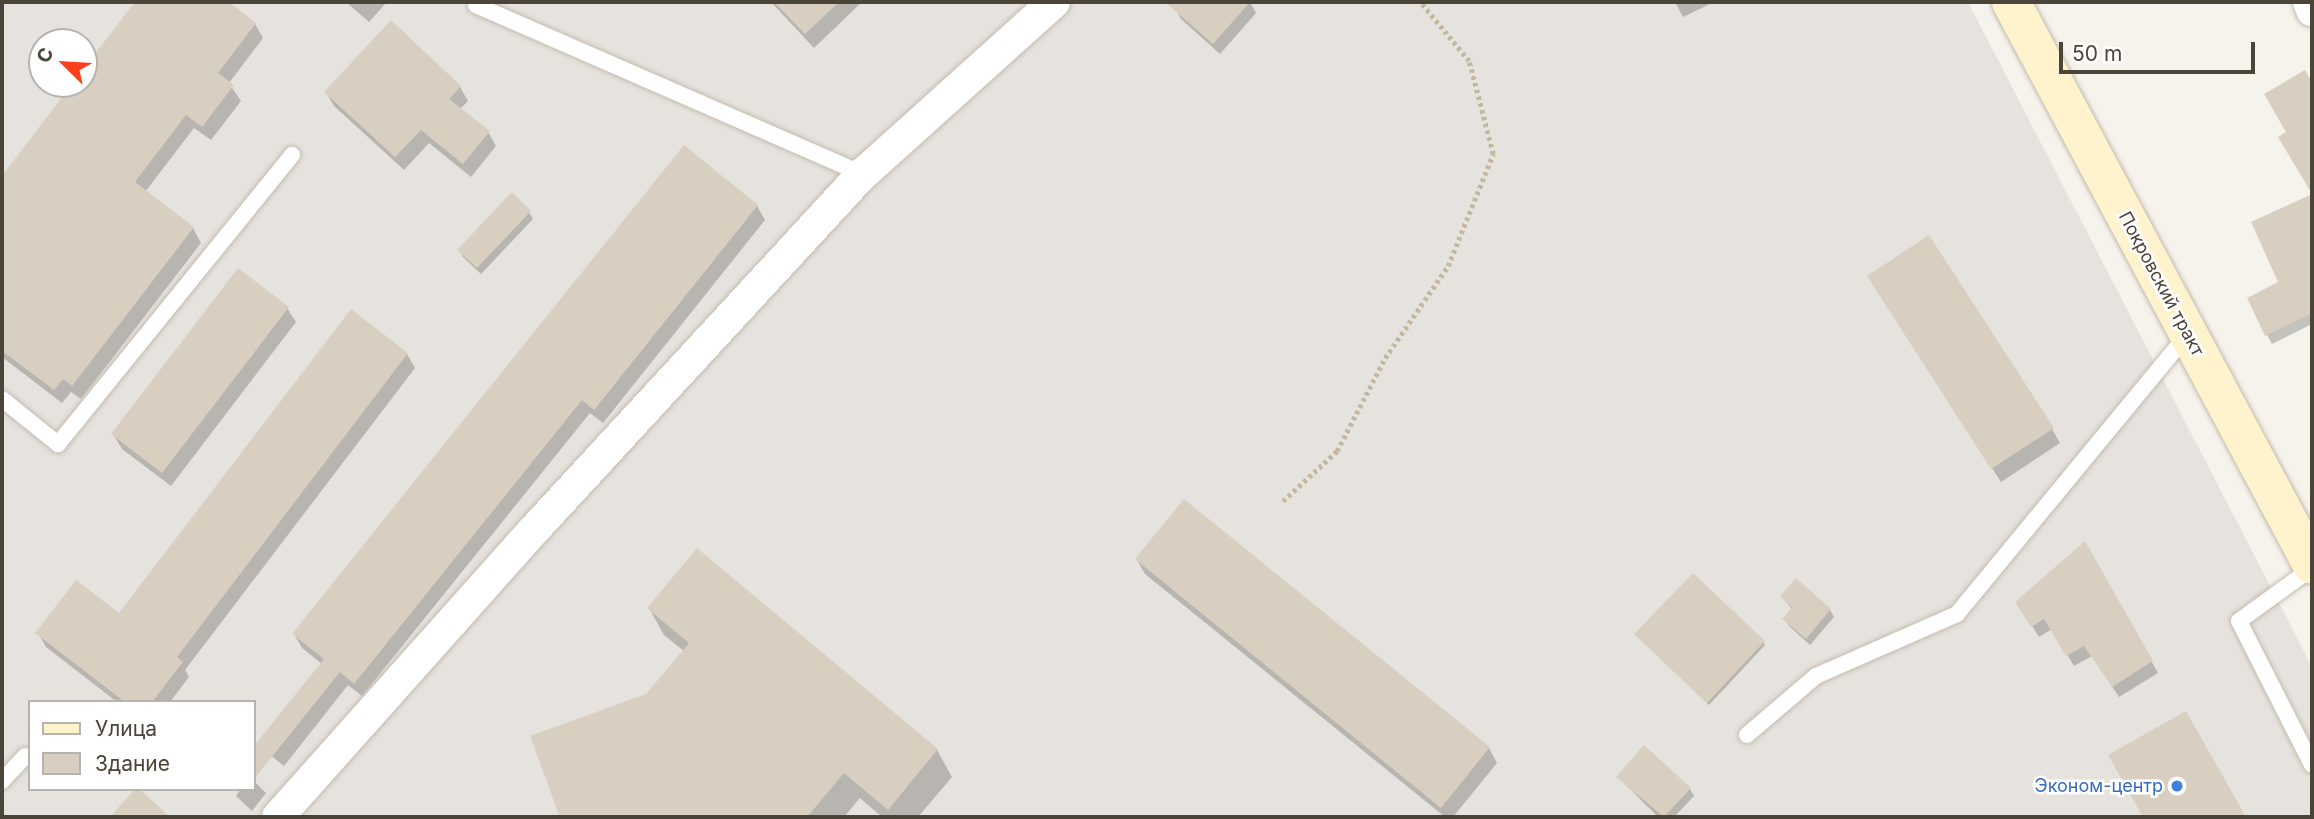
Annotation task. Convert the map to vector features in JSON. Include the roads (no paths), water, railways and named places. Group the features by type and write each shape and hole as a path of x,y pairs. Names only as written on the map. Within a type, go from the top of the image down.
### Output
{"main road":[{"name":"Покровский тракт","path":"2011,2 2312,567"}],"street":[{"path":"278,817 533,531 863,174 1055,2"},
{"path":"2309,2 2312,10"}],"lane":[{"path":"476,5 863,174"},
{"path":"2,398 58,444 292,155"},
{"path":"1747,735 1816,676 1957,614 2188,334"},
{"path":"2312,567 2239,621 2312,765"},
{"path":"2,781 25,756"}],"place":[{"name":"Эконом-центр","path":"2177,786"}]}
